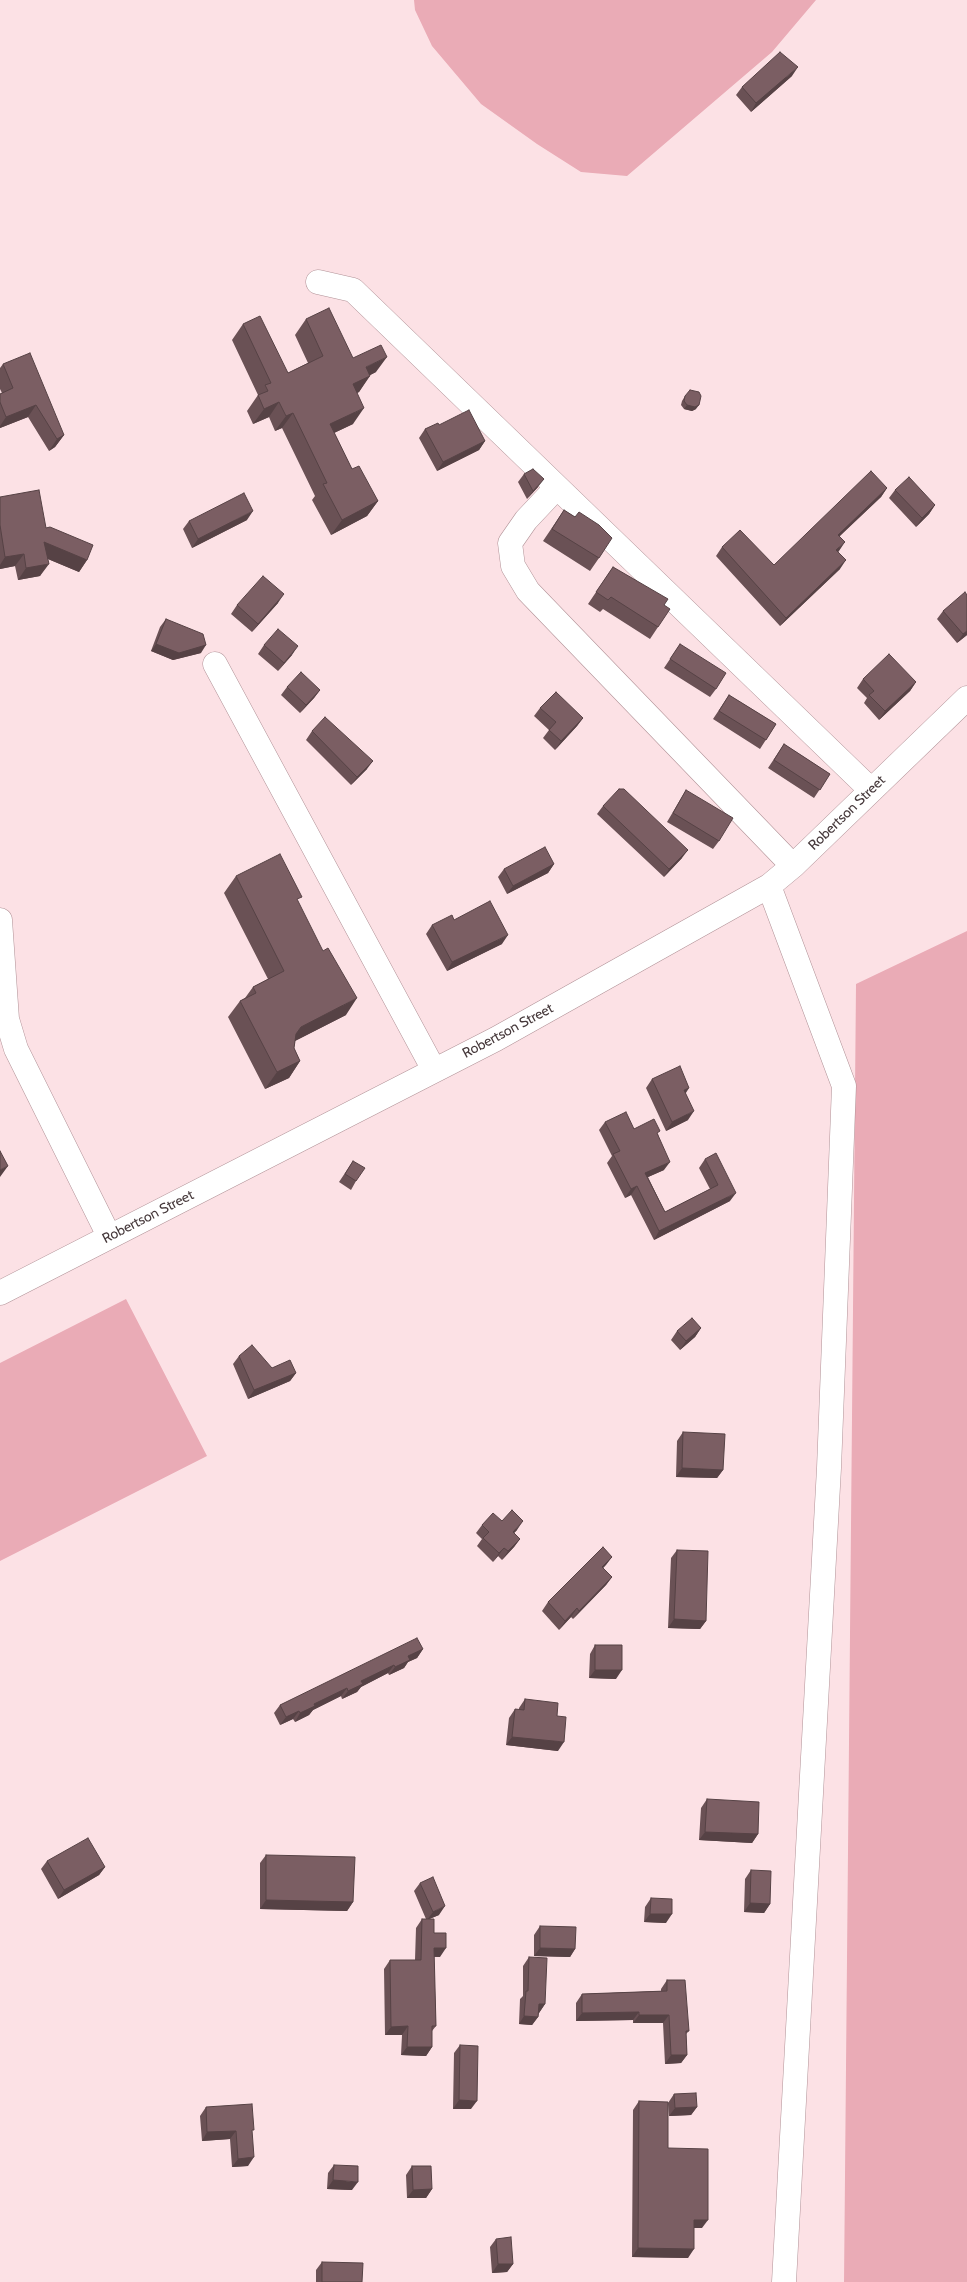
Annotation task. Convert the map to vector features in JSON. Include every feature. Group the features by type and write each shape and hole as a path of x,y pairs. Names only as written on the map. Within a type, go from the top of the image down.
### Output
{"street":[{"path":"318,282 353,290 871,790"},
{"path":"557,488 526,520 510,543 513,566 528,591 793,866"},
{"path":"215,664 434,1070"},
{"name":"Robertson Street","path":"0,1293 504,1035 769,886 793,866 967,698"},
{"path":"769,886 844,1086 829,1458 784,2282"},
{"path":"0,920 7,1019 16,1048 109,1236"}],"shaded area":[{"path":"414,0 816,0 772,52 627,176 581,172 537,144 481,104 432,46 415,10"},
{"path":"967,931 967,2282 844,2282 856,984"},
{"path":"126,1299 207,1456 0,1561 0,1363"}],"building":[{"path":"780,52 798,67 756,103 742,87"},
{"path":"329,308 353,358 381,345 387,357 366,367 370,376 353,384 364,408 330,424 352,469 359,466 378,501 342,520 323,484 327,483 293,413 286,416 279,402 264,409 258,395 268,391 265,385 271,383 243,324 260,316 288,373 323,356 306,319"},
{"path":"30,353 64,435 57,439 36,405 6,417 0,402 0,394 13,388 3,364"},
{"path":"690,390 699,392 701,396 699,405 695,407 687,405 684,401 685,396"},
{"path":"469,410 485,441 443,462 425,429 438,423 439,425"},
{"path":"533,469 544,479 533,491 524,474"},
{"path":"871,471 887,488 838,535 845,542 836,550 846,560 786,618 722,547 740,530 774,565"},
{"path":"909,477 935,505 922,518 895,490"},
{"path":"39,490 46,528 50,527 93,545 87,560 44,542 49,564 26,568 24,554 5,557 0,525 0,497"},
{"path":"244,493 253,511 198,539 189,521"},
{"path":"564,510 575,517 579,512 599,525 612,538 599,558 552,529"},
{"path":"613,567 668,599 664,605 670,609 658,627 611,597 608,600 596,592"},
{"path":"263,576 284,594 258,624 237,605"},
{"path":"965,592 967,595 967,631 963,634 943,611"},
{"path":"166,619 203,634 206,645 179,653 156,644"},
{"path":"278,629 298,646 284,663 264,645"},
{"path":"680,644 726,673 716,689 670,659"},
{"path":"889,654 916,682 885,711 869,695 874,691 863,679"},
{"path":"301,672 320,690 306,705 287,687"},
{"path":"556,692 583,718 561,741 549,730 556,722 540,708"},
{"path":"729,695 776,724 766,740 719,711"},
{"path":"325,717 373,761 357,777 312,731"},
{"path":"784,744 830,774 820,790 774,760"},
{"path":"619,789 624,789 688,850 669,869 603,806"},
{"path":"686,790 733,818 719,841 673,813"},
{"path":"545,847 554,864 513,886 504,869"},
{"path":"280,854 302,897 297,899 323,951 328,948 357,998 301,1027 296,1034 294,1048 300,1061 277,1072 240,1001 256,993 253,987 284,971 236,876"},
{"path":"490,901 508,935 452,962 432,925 452,915 454,920"},
{"path":"680,1066 689,1088 684,1090 694,1111 672,1122 652,1079"},
{"path":"626,1112 634,1129 654,1119 660,1131 657,1133 670,1162 645,1173 665,1212 718,1185 705,1159 716,1153 736,1193 659,1231 637,1186 631,1189 613,1154 620,1151 605,1122"},
{"path":"0,1151 8,1166 0,1170"},
{"path":"353,1161 365,1168 356,1181 345,1174"},
{"path":"692,1318 701,1328 686,1341 677,1331"},
{"path":"252,1345 272,1368 290,1360 296,1373 254,1390 239,1356"},
{"path":"683,1432 725,1434 723,1470 682,1468"},
{"path":"512,1510 523,1521 513,1532 520,1539 508,1551 504,1548 499,1553 483,1538 489,1532 482,1525 493,1513 502,1521"},
{"path":"603,1547 612,1557 602,1567 612,1577 579,1611 577,1608 565,1621 548,1602"},
{"path":"677,1550 708,1551 706,1621 674,1619"},
{"path":"417,1638 423,1649 408,1656 410,1660 395,1667 394,1665 361,1681 363,1684 348,1691 347,1688 314,1704 315,1706 286,1717 280,1705"},
{"path":"595,1645 622,1645 622,1670 595,1670"},
{"path":"525,1699 558,1703 557,1716 566,1717 564,1742 512,1737 515,1709 524,1710"},
{"path":"707,1799 759,1802 758,1834 705,1832"},
{"path":"88,1838 105,1867 64,1890 47,1861"},
{"path":"266,1855 355,1857 353,1902 266,1900"},
{"path":"751,1870 771,1871 770,1904 750,1903"},
{"path":"433,1877 445,1906 433,1912 420,1883"},
{"path":"651,1898 672,1899 672,1914 650,1914"},
{"path":"422,1919 434,1919 434,1933 446,1933 446,1948 434,1948 436,2026 432,2026 432,2047 407,2047 408,2026 391,2027 390,1960 421,1960"},
{"path":"540,1926 576,1927 575,1949 540,1948"},
{"path":"529,1957 547,1958 545,2004 539,2004 538,2017 524,2016 526,1991 528,1991"},
{"path":"667,1980 685,1980 689,2031 686,2031 687,2055 671,2055 669,2015 639,2015 639,2012 582,2013 582,1994 667,1991"},
{"path":"460,2045 478,2046 477,2101 459,2100"},
{"path":"696,2093 697,2107 675,2108 674,2094"},
{"path":"639,2101 668,2102 668,2148 708,2149 708,2220 694,2220 694,2249 638,2248"},
{"path":"252,2104 254,2157 238,2159 236,2131 207,2132 206,2107"},
{"path":"334,2165 358,2166 358,2182 333,2180"},
{"path":"412,2166 431,2166 432,2189 413,2190"},
{"path":"511,2237 513,2264 498,2264 496,2239"},
{"path":"322,2262 363,2263 362,2282 322,2282"}]}
